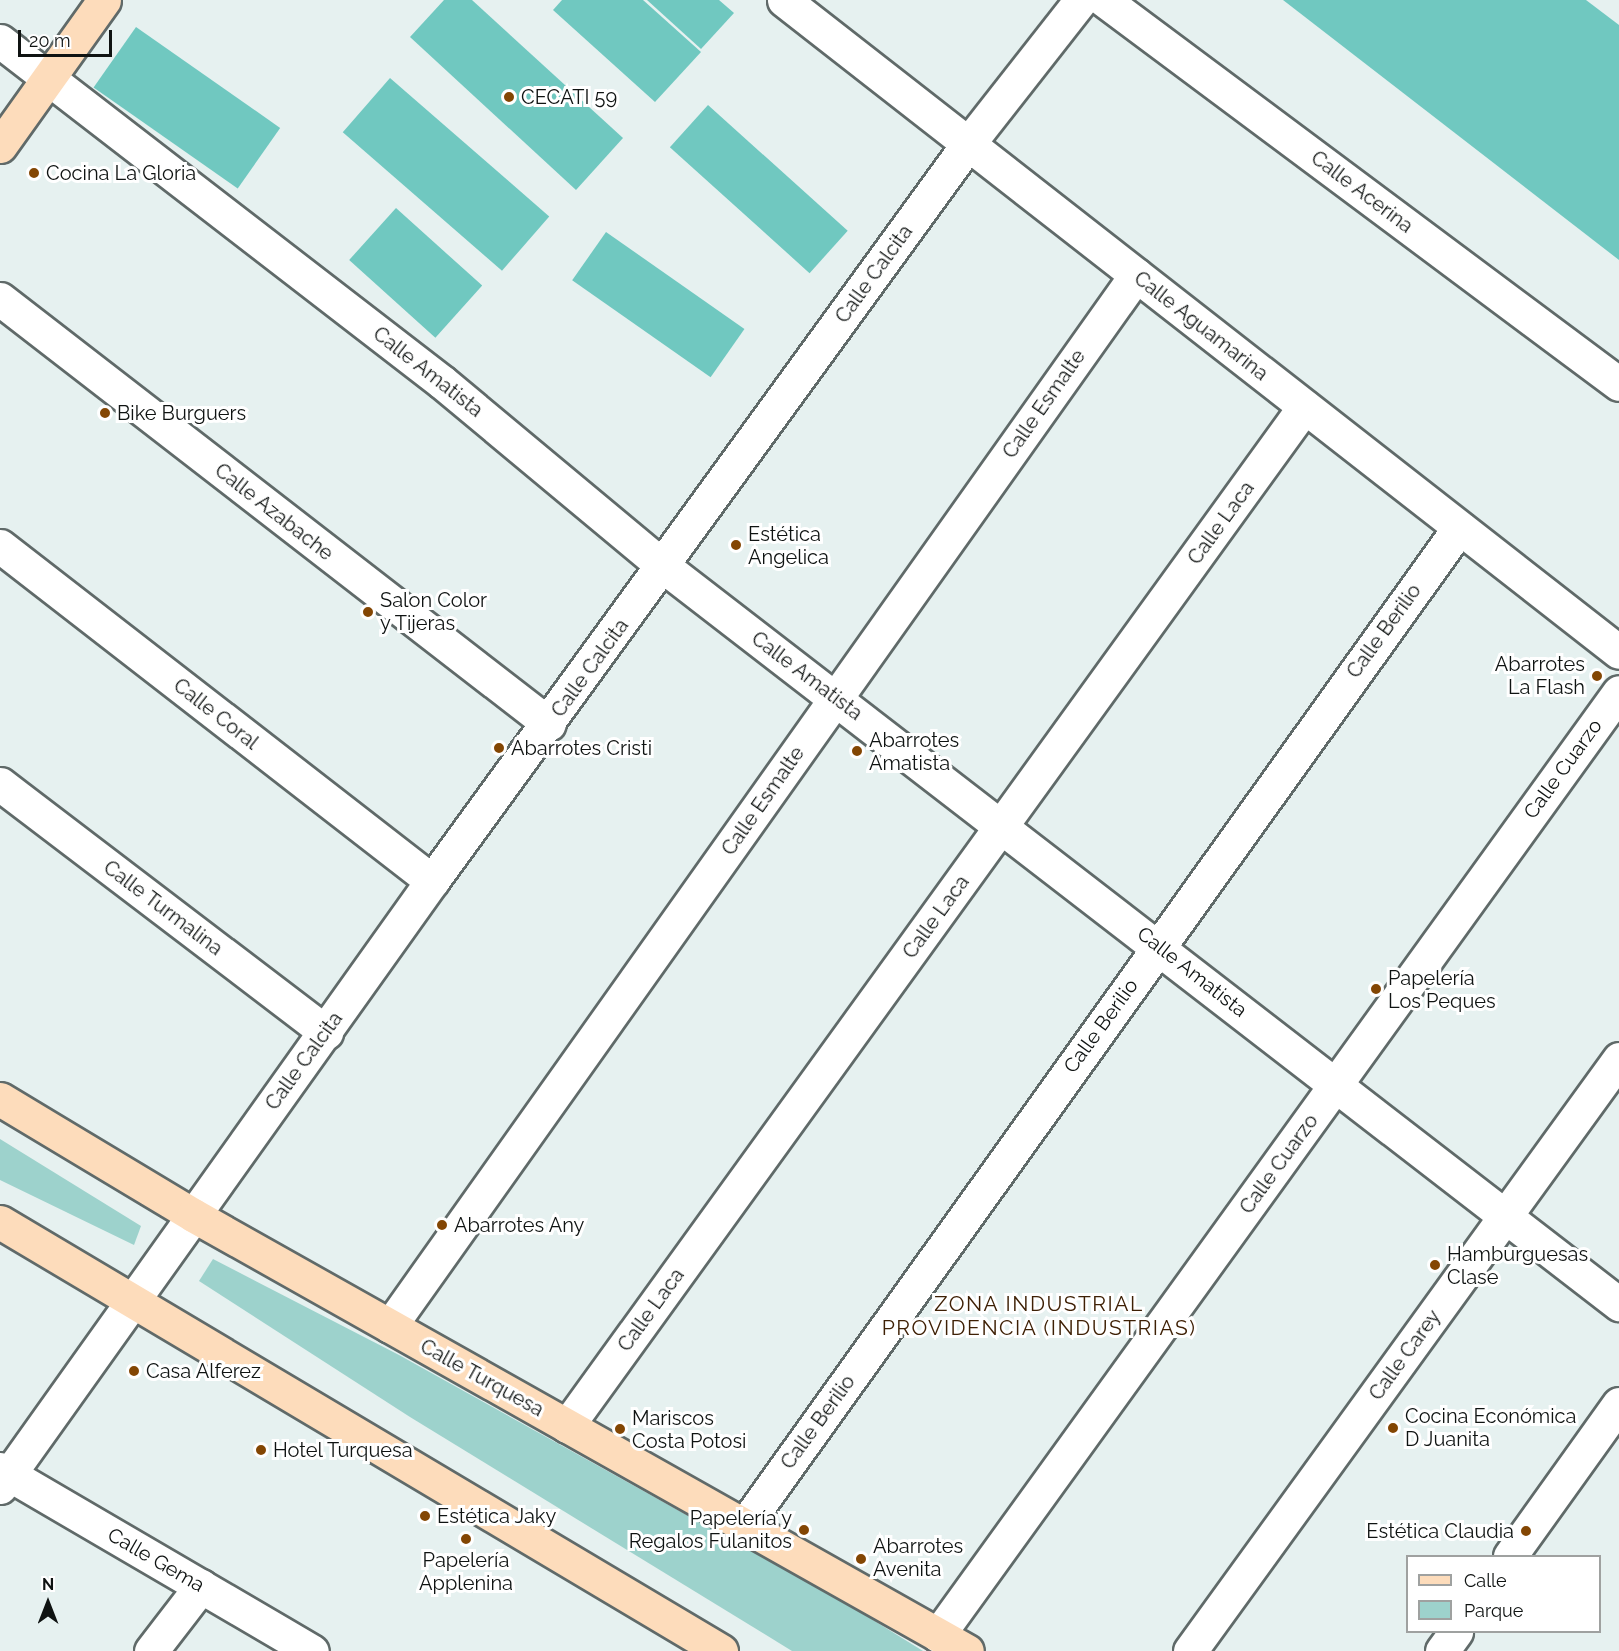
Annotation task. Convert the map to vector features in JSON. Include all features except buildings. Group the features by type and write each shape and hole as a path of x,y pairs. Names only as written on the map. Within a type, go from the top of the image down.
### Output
{"main road":[{"path":"0,146 104,0"},
{"name":"Calle Turquesa","path":"0,1099 193,1215 967,1651"},
{"path":"0,1222 721,1651"}],"street":[{"name":"Calle Aguamarina","path":"784,0 1619,652"},
{"name":"Calle Calcita","path":"3,1477 134,1300 432,881 549,724 968,144 1081,0"},
{"name":"Calle Acerina","path":"1104,0 1619,384"},
{"name":"Calle Amatista","path":"0,41 442,382 663,566 1619,1304"},
{"name":"Calle Esmalte","path":"390,1326 1136,275"},
{"name":"Calle Azabache","path":"0,299 549,724"},
{"name":"Calle Laca","path":"567,1426 1304,407"},
{"name":"Calle Berilio","path":"744,1526 1459,528"},
{"name":"Calle Coral","path":"0,546 432,881"},
{"name":"Calle Cuarzo","path":"938,1635 1619,692"},
{"name":"Calle Turmalina","path":"0,784 326,1032"},
{"name":"Calle Carey","path":"1190,1651 1619,1059"},
{"path":"1511,1555 1619,1404"},
{"name":"Calle Gema","path":"3,1477 201,1586 312,1651"},
{"path":"151,1651 201,1586"},
{"path":"1442,1651 1455,1633"}],"green space":[{"path":"0,1139 141,1226 134,1245 0,1180"},
{"path":"213,1259 399,1355 852,1607 923,1651 792,1651 410,1417 199,1281"}],"place":[{"name":"CECATI 59","path":"509,97"},
{"name":"Cocina La Gloria","path":"34,173"},
{"name":"Bike Burguers","path":"105,413"},
{"name":"Estética Angelica","path":"736,545"},
{"name":"Salon Color y Tijeras","path":"368,612"},
{"name":"Abarrotes La Flash","path":"1597,676"},
{"name":"Abarrotes Cristi","path":"499,748"},
{"name":"Abarrotes Amatista","path":"857,751"},
{"name":"Papelería Los Peques","path":"1376,989"},
{"name":"Abarrotes Any","path":"442,1225"},
{"name":"Hamburguesas Clase","path":"1435,1265"},
{"name":"Casa Alferez","path":"134,1371"},
{"name":"Cocina Económica D Juanita","path":"1393,1428"},
{"name":"Mariscos Costa Potosi","path":"620,1429"},
{"name":"Hotel Turquesa","path":"261,1450"},
{"name":"Estética Jaky","path":"425,1516"},
{"name":"Papelería y Regalos Fulanitos","path":"804,1530"},
{"name":"Estética Claudia","path":"1526,1531"},
{"name":"Papelería Applenina","path":"466,1539"},
{"name":"Abarrotes Avenita","path":"861,1559"}],"district":[{"name":"ZONA INDUSTRIAL PROVIDENCIA (INDUSTRIAS)","path":"1039,1316"}]}
